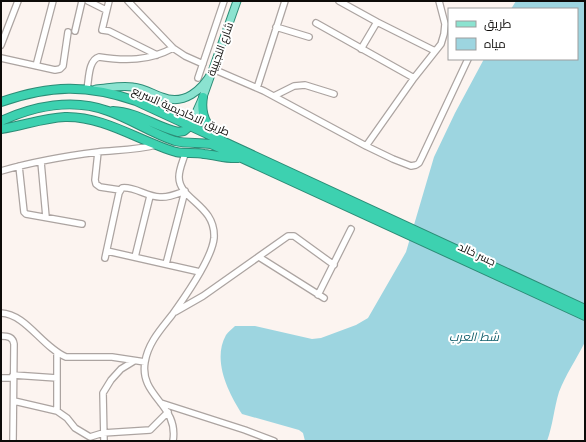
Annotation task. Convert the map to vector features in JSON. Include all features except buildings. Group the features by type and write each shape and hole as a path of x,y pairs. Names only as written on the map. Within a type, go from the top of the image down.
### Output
{"highway":[{"name":"طريق الاكاديمية السريع","path":"1,102 41,90 88,89 115,95 136,101 233,147 277,170"},
{"path":"203,97 203,111 208,125 217,135 233,147"},
{"name":"طريق الاكاديمية السريع","path":"1,121 32,110 65,105 83,105 108,111 174,140 185,143 211,144 242,158 277,170"},
{"path":"108,111 121,111 132,114 178,132 184,131 190,126"},
{"path":"1,129 56,118 75,117 104,124 185,154 203,154 242,158"},
{"path":"277,170 360,209"},
{"name":"جسر خالد","path":"360,209 585,309"},
{"name":"جسر خالد","path":"360,209 585,316"}],"main road":[{"name":"شارع النجيبية","path":"190,126 203,97 237,1"},
{"path":"88,89 132,86 167,99 180,99 189,97 196,92 205,83 212,70"}],"street":[{"path":"1,45 18,1"},
{"path":"36,66 53,1"},
{"path":"75,31 82,1"},
{"path":"88,1 106,10"},
{"path":"110,1 106,10 102,30 108,31 158,56"},
{"path":"128,1 173,48 185,56 203,64"},
{"path":"198,78 224,1"},
{"path":"257,88 285,1"},
{"path":"339,1 435,51"},
{"path":"366,146 414,78 441,44 445,24 442,7 439,1"},
{"path":"361,49 377,22"},
{"path":"316,23 414,78"},
{"path":"276,27 309,37"},
{"path":"1,58 55,70 61,68 68,32"},
{"path":"88,89 92,62 96,58 127,60 158,56 173,48"},
{"path":"212,70 274,96 366,146 411,166 419,163 468,60"},
{"path":"274,96 294,86 305,84 334,94"},
{"path":"1,171 19,166 98,152 144,148 156,144"},
{"path":"98,152 95,180 96,184 100,187 120,190 125,188 158,197 166,197 185,191"},
{"path":"173,441 173,426 168,412 147,385 144,362 153,340 174,312 200,272 212,246 213,228 211,220 207,213 185,191 179,178 185,154"},
{"path":"41,162 46,217"},
{"path":"19,166 24,212 82,224"},
{"path":"105,258 120,190"},
{"path":"166,264 185,191"},
{"path":"135,257 150,196"},
{"path":"318,294 351,229"},
{"path":"174,312 203,296 291,235 296,237 334,265"},
{"path":"107,251 200,272"},
{"path":"259,257 324,298"},
{"path":"1,313 12,314 45,344 66,357 112,357 144,362"},
{"path":"1,336 9,337 14,341 13,441"},
{"path":"57,352 57,411"},
{"path":"104,441 103,393 111,380 121,369 134,361"},
{"path":"1,378 57,378"},
{"path":"14,401 57,411 67,418 75,428 90,437 104,433 150,430 168,412"},
{"path":"161,403 274,441"}],"water":[{"name":"شط العرب","path":"516,1 585,1 585,342 559,392 547,441 305,441 303,433 299,430 242,414 227,386 221,365 222,345 226,335 235,326 255,326 312,339 321,338 356,325 368,318 406,252 434,157 455,113 483,60 578,60 578,8 512,8"}]}
